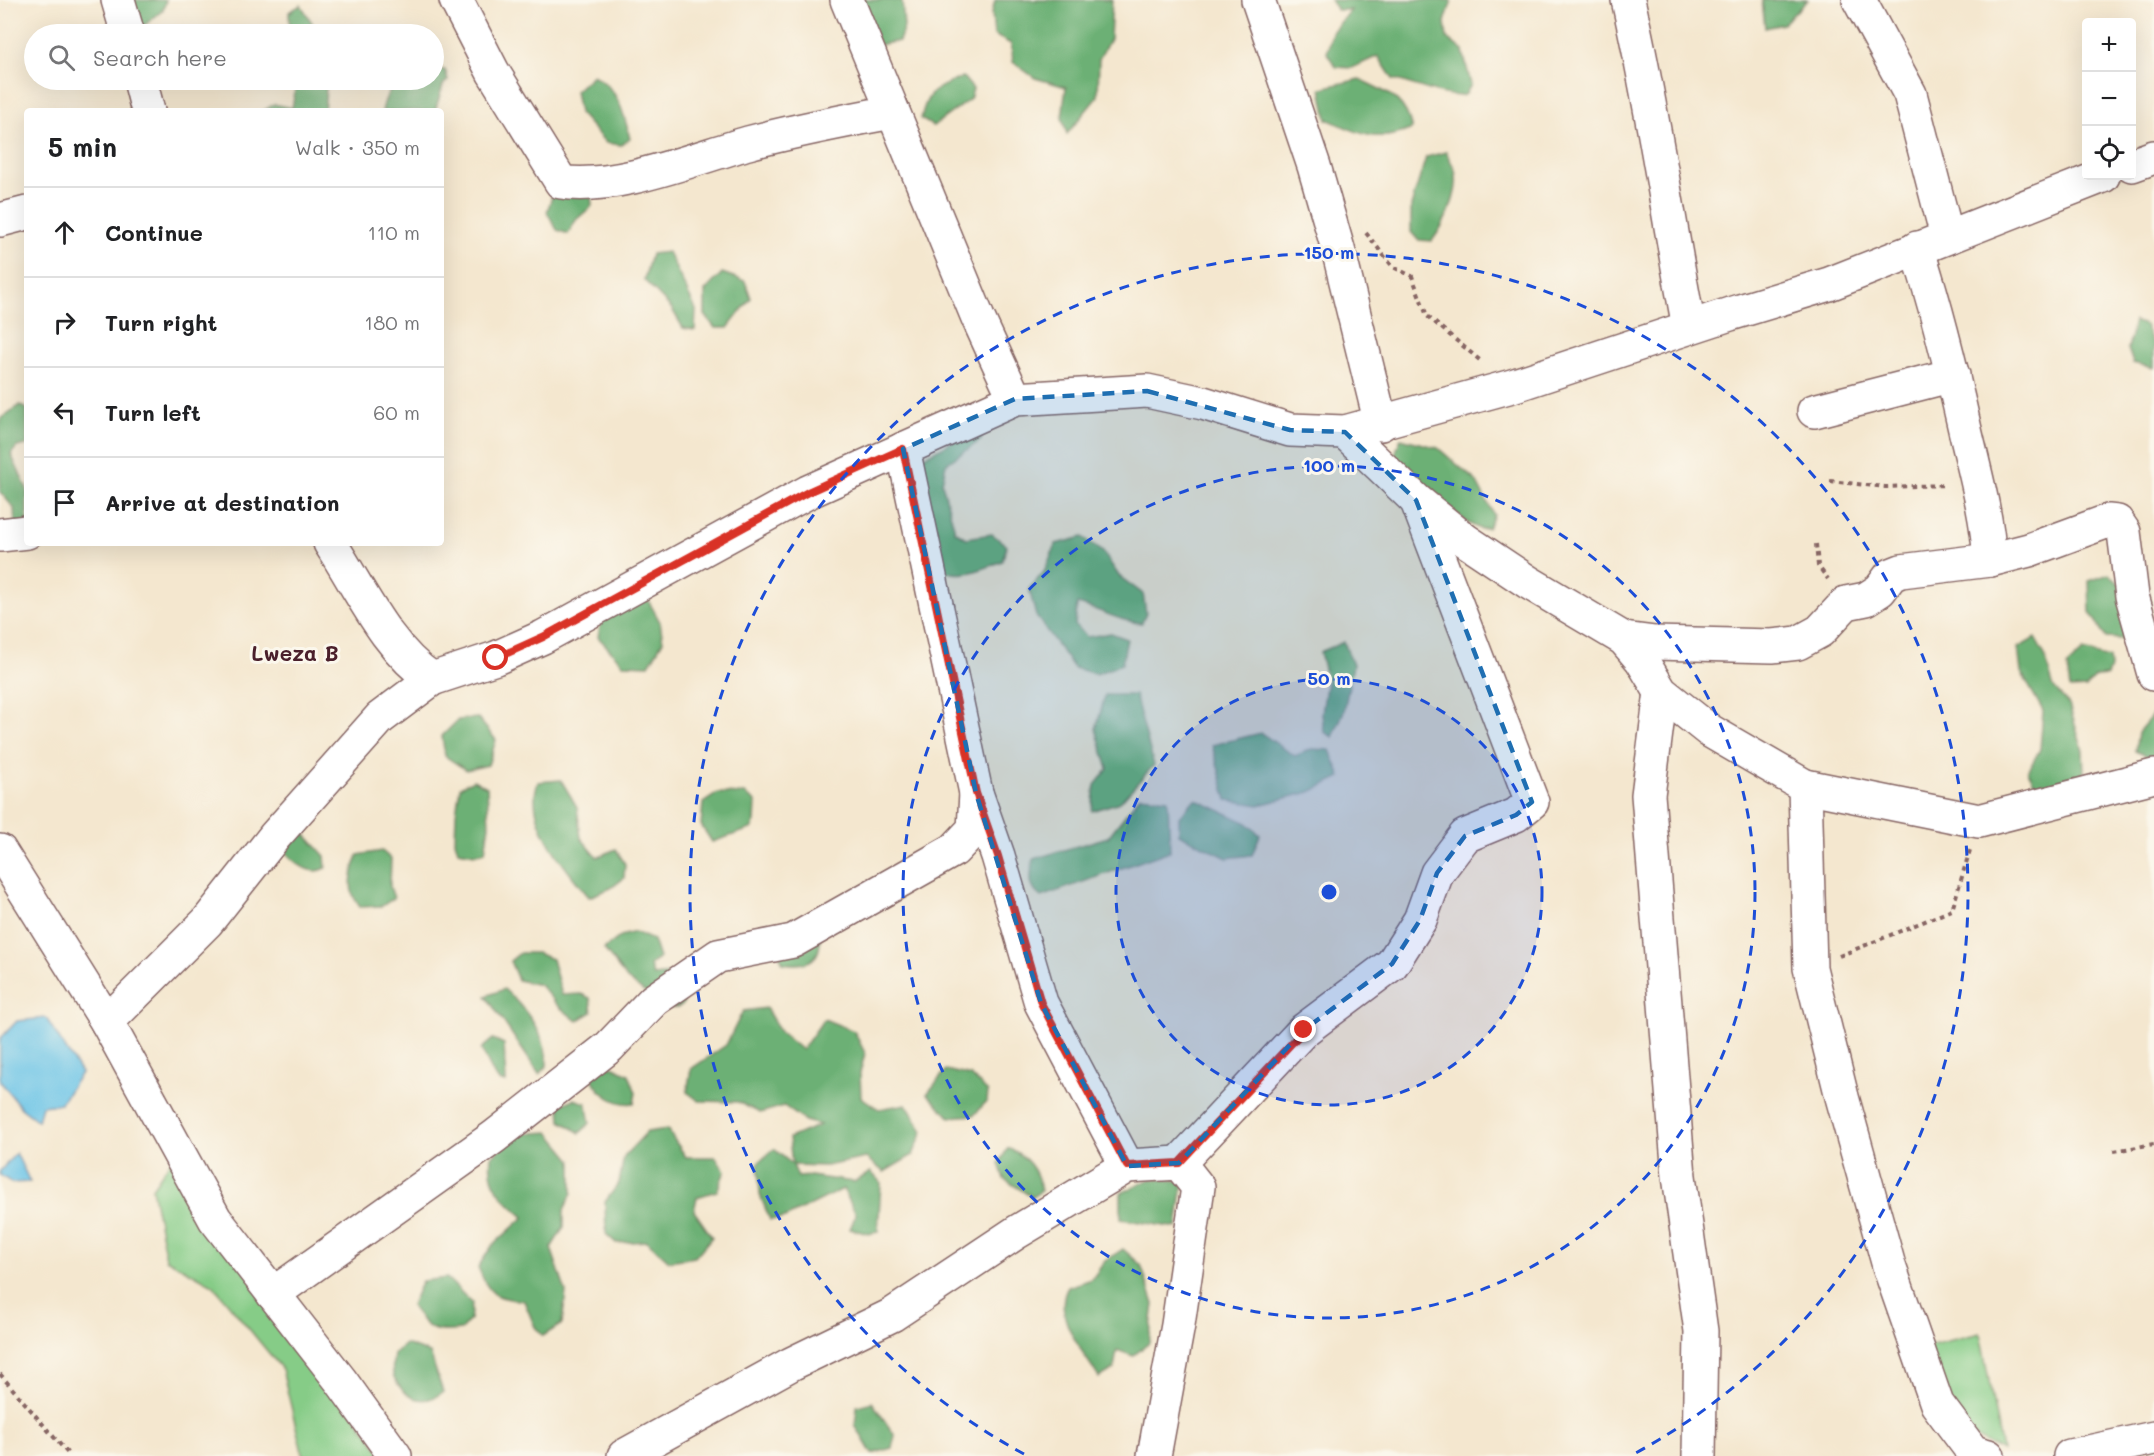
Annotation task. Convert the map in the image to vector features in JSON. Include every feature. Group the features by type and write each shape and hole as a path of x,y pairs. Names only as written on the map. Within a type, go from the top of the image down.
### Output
{"street":[{"path":"118,0 125,24"},
{"path":"456,0 494,72 561,182 580,186 665,169 748,143 892,112"},
{"path":"847,0 978,318 1015,399"},
{"path":"1258,0 1335,239 1380,424"},
{"path":"1628,0 1651,102 1664,196 1689,327"},
{"path":"1859,0 1910,94 1947,236"},
{"path":"143,90 147,108"},
{"path":"2136,164 2154,157"},
{"path":"106,1022 207,922 274,836 380,718 432,679 496,658 543,637 808,492 1015,399 1147,391 1203,403 1290,430 1344,432 1512,386 1689,327 1829,285 1947,236 2093,180"},
{"path":"0,220 24,214"},
{"path":"1917,248 1953,375 1980,485 1987,520 1990,560"},
{"path":"1814,411 1953,375"},
{"path":"1344,432 1416,500 1492,558 1624,639 1641,659 1661,692 1710,731 1805,786 1979,821 2154,776"},
{"path":"903,449 976,793 998,856 1041,1003 1127,1166"},
{"path":"624,1456 791,1364 892,1315 1017,1232 1127,1166 1179,1163 1304,1030 1392,964 1419,920 1437,873 1465,836 1516,815 1532,802 1416,500"},
{"path":"1624,639 1655,643 1772,646 1798,643 1820,631 1846,603 1866,599 1880,590 1891,575 1901,571 1990,560 2029,550 2108,521 2117,522 2124,532 2132,596 2154,674"},
{"path":"0,535 24,532"},
{"path":"332,546 389,636 412,665 432,679"},
{"path":"1661,692 1648,795 1679,1176 1701,1331 1699,1456"},
{"path":"1805,786 1810,968 1889,1266 1937,1404 1973,1452 1988,1456"},
{"path":"273,1294 494,1137 609,1047 654,1000 718,956 793,940 954,850 974,829 976,793"},
{"path":"0,851 106,1022 215,1219 395,1456"},
{"path":"1154,1456 1178,1325 1198,1187 1179,1163"},
{"path":"2087,1454 2154,1438"}],"path":[{"path":"1364,230 1393,267 1412,276 1427,316 1512,386"},
{"path":"1830,481 1885,487 1980,485"},
{"path":"1816,544 1818,566 1846,603"},
{"path":"1810,968 1952,910 1979,821"},
{"path":"2114,1151 2154,1144"},
{"path":"0,1374 70,1456"}],"highlighted area":[{"path":"1147,391 1290,430 1345,432 1416,500 1532,802 1516,815 1465,836 1437,873 1420,920 1392,964 1304,1030 1179,1163 1127,1166 1041,1003 976,793 950,677 903,449 1015,399"}],"green space":[{"path":"112,0 166,0 163,10 146,24 137,24"},
{"path":"861,0 902,0 904,27 899,41 879,45"},
{"path":"995,0 1112,0 1110,39 1099,59 1098,96 1067,134 1062,118 1066,87 1035,78 1013,62 1011,44 994,35 992,13"},
{"path":"1330,0 1452,0 1445,22 1447,38 1463,51 1471,85 1465,95 1439,93 1393,79 1378,56 1352,68 1336,67 1327,53 1332,32 1351,10 1337,10"},
{"path":"1762,0 1808,0 1783,24 1765,28"},
{"path":"301,5 313,24 290,24 289,12"},
{"path":"444,70 445,70 448,80 444,84"},
{"path":"593,75 602,80 619,102 630,139 621,145 606,143 579,113 575,91"},
{"path":"963,77 973,89 970,99 933,126 921,119 926,101 934,91"},
{"path":"1359,79 1400,103 1409,118 1412,129 1389,136 1369,135 1327,119 1321,88"},
{"path":"295,90 326,90 324,108 292,108"},
{"path":"441,90 436,108 383,108 389,91"},
{"path":"274,104 292,108 268,108"},
{"path":"1446,152 1456,174 1453,200 1446,218 1432,241 1418,240 1411,232 1411,206 1426,157"},
{"path":"554,190 591,194 592,206 576,220 568,234 557,230 547,212"},
{"path":"668,252 696,310 695,330 683,328 672,309 644,280 651,254"},
{"path":"722,273 745,281 751,298 728,328 715,328 705,315 705,291"},
{"path":"2134,321 2145,325 2154,346 2154,368 2133,363 2128,349"},
{"path":"20,405 24,407 24,446 17,447 11,454 24,482 24,533 15,523 14,508 0,492 0,419"},
{"path":"981,427 981,440 946,464 942,483 955,531 966,538 992,534 1007,546 1002,561 961,574 943,572 920,565 915,461"},
{"path":"1401,438 1438,448 1476,481 1494,515 1488,528 1480,529 1468,523 1392,462"},
{"path":"1083,537 1103,552 1119,576 1143,594 1146,613 1142,623 1134,622 1077,604 1075,625 1087,637 1111,633 1127,639 1122,664 1096,674 1074,668 1036,616 1029,589 1044,572 1056,544"},
{"path":"2109,574 2124,588 2130,636 2123,639 2106,638 2090,612 2089,581"},
{"path":"647,598 660,622 663,641 649,665 623,664 598,637 602,614"},
{"path":"2035,638 2044,654 2054,688 2069,705 2083,751 2084,773 2067,786 2036,787 2028,771 2040,749 2043,711 2021,672 2018,648"},
{"path":"1344,642 1353,665 1344,711 1333,737 1324,732 1322,713 1327,681 1320,652"},
{"path":"2083,651 2109,658 2110,668 2107,676 2096,677 2086,688 2070,689 2067,666"},
{"path":"1105,695 1135,695 1154,765 1120,802 1092,811 1095,785 1108,769 1096,729"},
{"path":"2154,713 2154,755 2149,757 2135,751 2138,732"},
{"path":"478,718 496,740 488,765 466,770 445,756 442,736 458,720"},
{"path":"1261,733 1295,756 1311,749 1330,750 1341,777 1310,792 1259,805 1227,800 1212,745"},
{"path":"473,780 487,787 489,825 485,852 475,854 458,851 455,841 460,787"},
{"path":"561,780 577,807 581,838 597,857 616,849 625,864 624,878 611,888 589,897 549,843 536,812 535,797 538,782"},
{"path":"718,793 745,794 756,802 755,822 751,829 712,842 701,825 703,803"},
{"path":"1140,796 1168,799 1170,851 1041,897 1037,893 1031,880 1033,859 1108,837"},
{"path":"1195,799 1247,823 1260,835 1252,855 1227,858 1179,834 1179,817"},
{"path":"289,827 304,833 325,856 326,868 319,871 306,869 293,860 278,844"},
{"path":"382,851 391,859 390,887 394,898 382,906 360,907 351,888 353,869 358,855"},
{"path":"635,932 653,940 659,958 650,965 653,976 670,974 689,983 683,1004 677,1008 665,1008 627,979 604,949 621,936"},
{"path":"820,938 818,953 814,958 798,964 783,963 775,944"},
{"path":"520,953 537,953 552,959 562,995 581,994 590,998 592,1012 577,1021 557,1005 540,985 518,980 510,961"},
{"path":"504,989 528,1014 540,1033 547,1066 539,1074 486,996"},
{"path":"766,1008 780,1032 802,1050 824,1019 854,1031 865,1053 860,1073 861,1097 879,1109 906,1104 923,1131 913,1155 884,1172 866,1158 826,1166 793,1165 798,1177 810,1176 854,1182 871,1172 881,1183 878,1231 869,1234 850,1229 856,1214 843,1189 785,1218 770,1220 760,1195 758,1163 774,1149 792,1164 789,1138 820,1125 805,1121 784,1106 760,1113 738,1102 699,1101 687,1092 691,1069 726,1045 743,1011"},
{"path":"493,1039 504,1044 506,1082 501,1082 494,1075 481,1049"},
{"path":"612,1066 629,1074 636,1093 634,1103 612,1099 600,1090 592,1078 590,1071"},
{"path":"946,1070 971,1076 988,1092 987,1101 974,1115 950,1117 927,1094"},
{"path":"574,1099 586,1103 590,1123 580,1133 561,1121 560,1105"},
{"path":"667,1129 686,1157 716,1157 725,1171 717,1191 697,1197 694,1211 712,1237 695,1257 669,1261 647,1241 616,1243 606,1234 605,1202 619,1183 624,1156 647,1132"},
{"path":"549,1132 572,1160 572,1193 564,1210 564,1227 551,1248 566,1292 562,1324 543,1336 535,1327 524,1301 505,1298 494,1293 486,1284 478,1267 492,1246 524,1217 504,1198 494,1184 490,1167 491,1157 518,1134"},
{"path":"1008,1148 1026,1159 1037,1176 1041,1191 1032,1197 1004,1179 999,1163"},
{"path":"171,1160 384,1456 303,1456 282,1369 213,1285 166,1259 152,1188"},
{"path":"1150,1179 1183,1181 1177,1228 1121,1219 1121,1193"},
{"path":"1123,1249 1141,1265 1154,1304 1149,1343 1133,1356 1117,1350 1114,1369 1099,1378 1066,1322 1064,1298 1068,1287 1092,1279 1105,1261"},
{"path":"447,1278 472,1303 470,1320 461,1330 443,1331 431,1328 421,1320 411,1305 422,1281"},
{"path":"1980,1333 2002,1451 1961,1430 1928,1346"},
{"path":"405,1344 430,1353 443,1392 436,1397 422,1400 415,1398 398,1385 392,1366 394,1354"},
{"path":"872,1402 895,1436 892,1448 872,1454 855,1425 857,1406"}],"water":[{"path":"46,1018 81,1073 60,1104 42,1106 38,1121 21,1108 0,1081 0,1039 17,1021"},
{"path":"16,1153 30,1182 12,1183 0,1175 0,1171"}],"district":[{"name":"Lweza B","path":"295,652"}],"route":[{"path":"496,658 543,637 808,492 903,449 976,793 998,856 1041,1003 1127,1166 1179,1163 1304,1030"}]}
